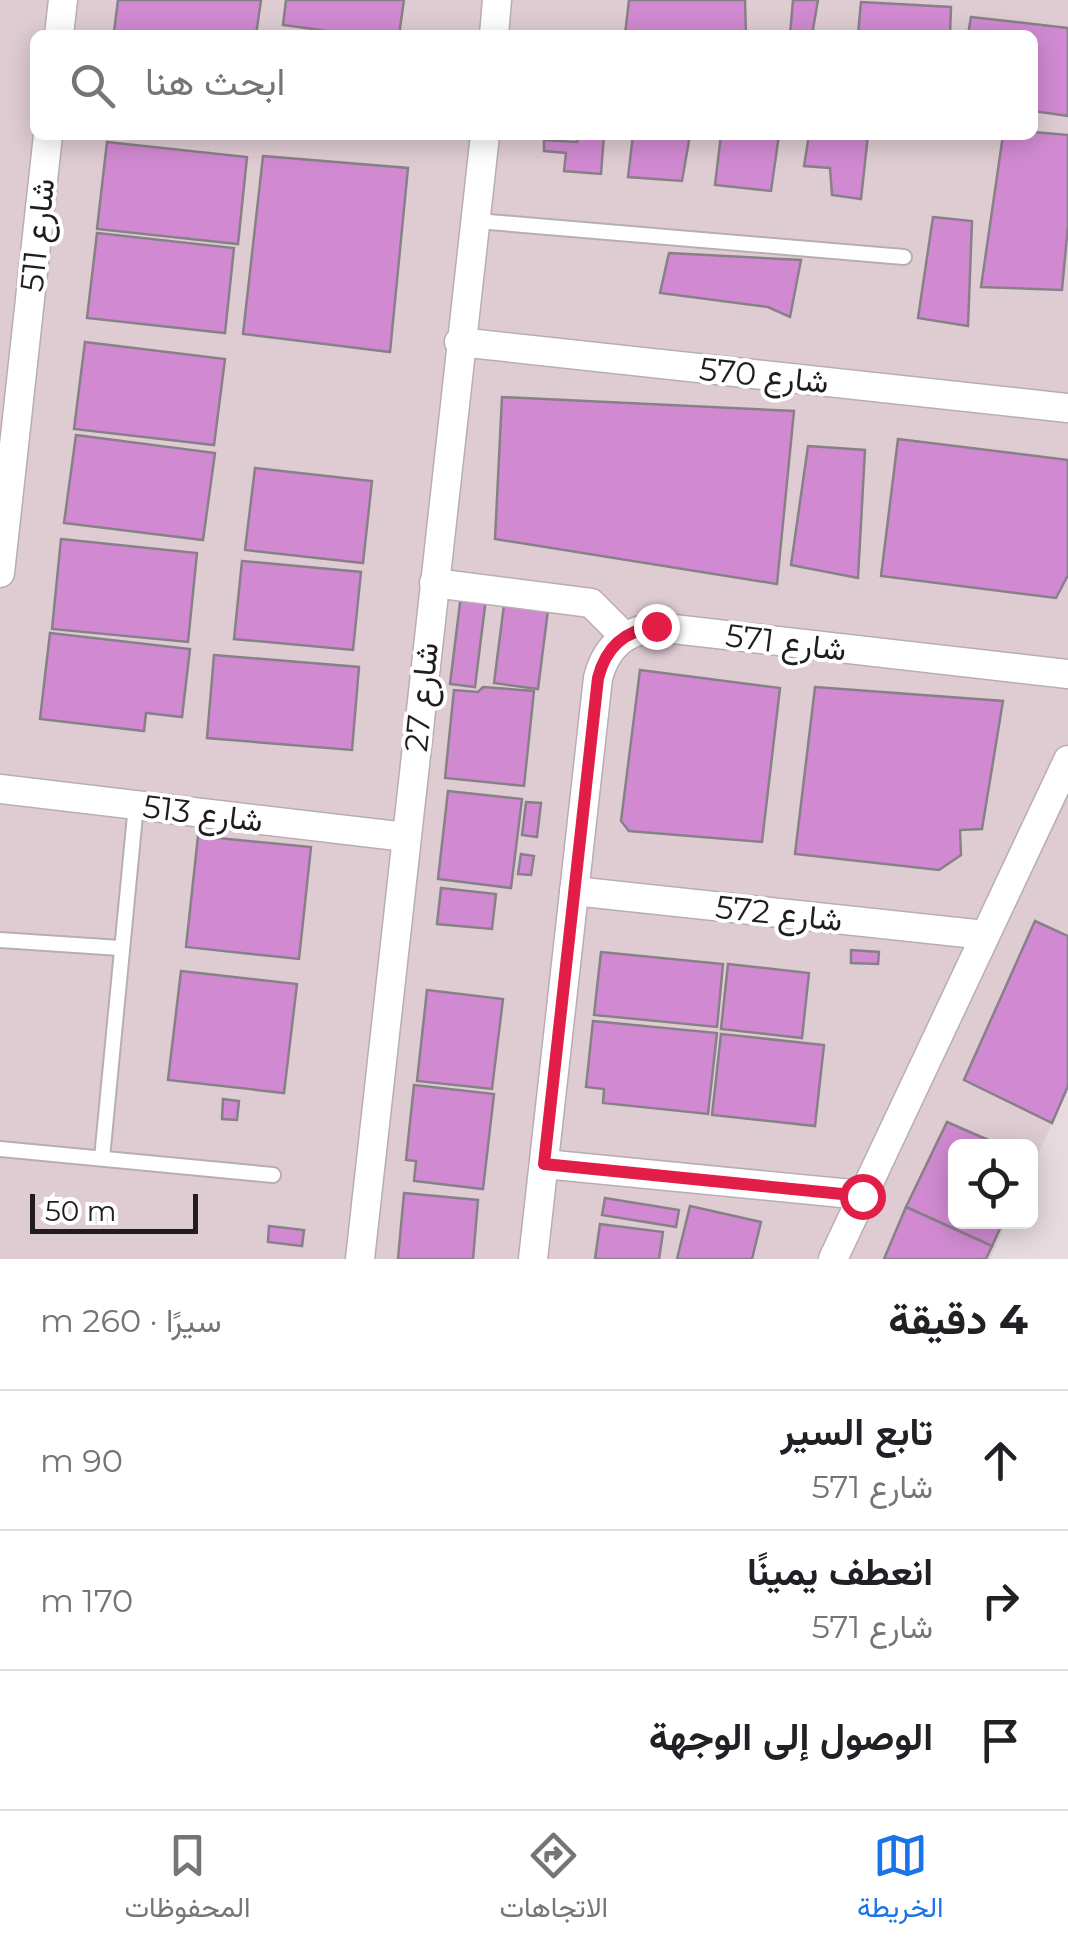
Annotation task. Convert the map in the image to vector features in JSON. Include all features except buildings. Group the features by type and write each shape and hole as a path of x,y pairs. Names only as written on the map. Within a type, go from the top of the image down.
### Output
{"street":[{"path":"60,30 63,0"},
{"path":"494,30 497,0"},
{"name":"شارع 511","path":"0,573 47,140"},
{"name":"شارع 27","path":"360,1259 459,342 485,140"},
{"name":"شارع 570","path":"459,342 1068,408"},
{"path":"434,582 591,603 624,636 611,648 598,678 533,1259"},
{"name":"شارع 571","path":"624,636 656,626 1068,674"},
{"path":"833,1259 1068,760"},
{"name":"شارع 513","path":"0,789 406,837"},
{"name":"شارع 572","path":"574,891 985,936"},
{"path":"544,1164 862,1196"}],"lane":[{"path":"477,221 904,257"},
{"path":"102,1158 136,805"},
{"path":"0,940 120,948"},
{"path":"0,1149 272,1174"}],"shaded area":[{"path":"0,0 1068,0 1068,1089 1038,1155 1038,1139 948,1139 948,1229 1004,1229 990,1259 0,1259"}],"route":[{"path":"656,626 624,636 602,662 598,678 544,1164 862,1196"}]}
